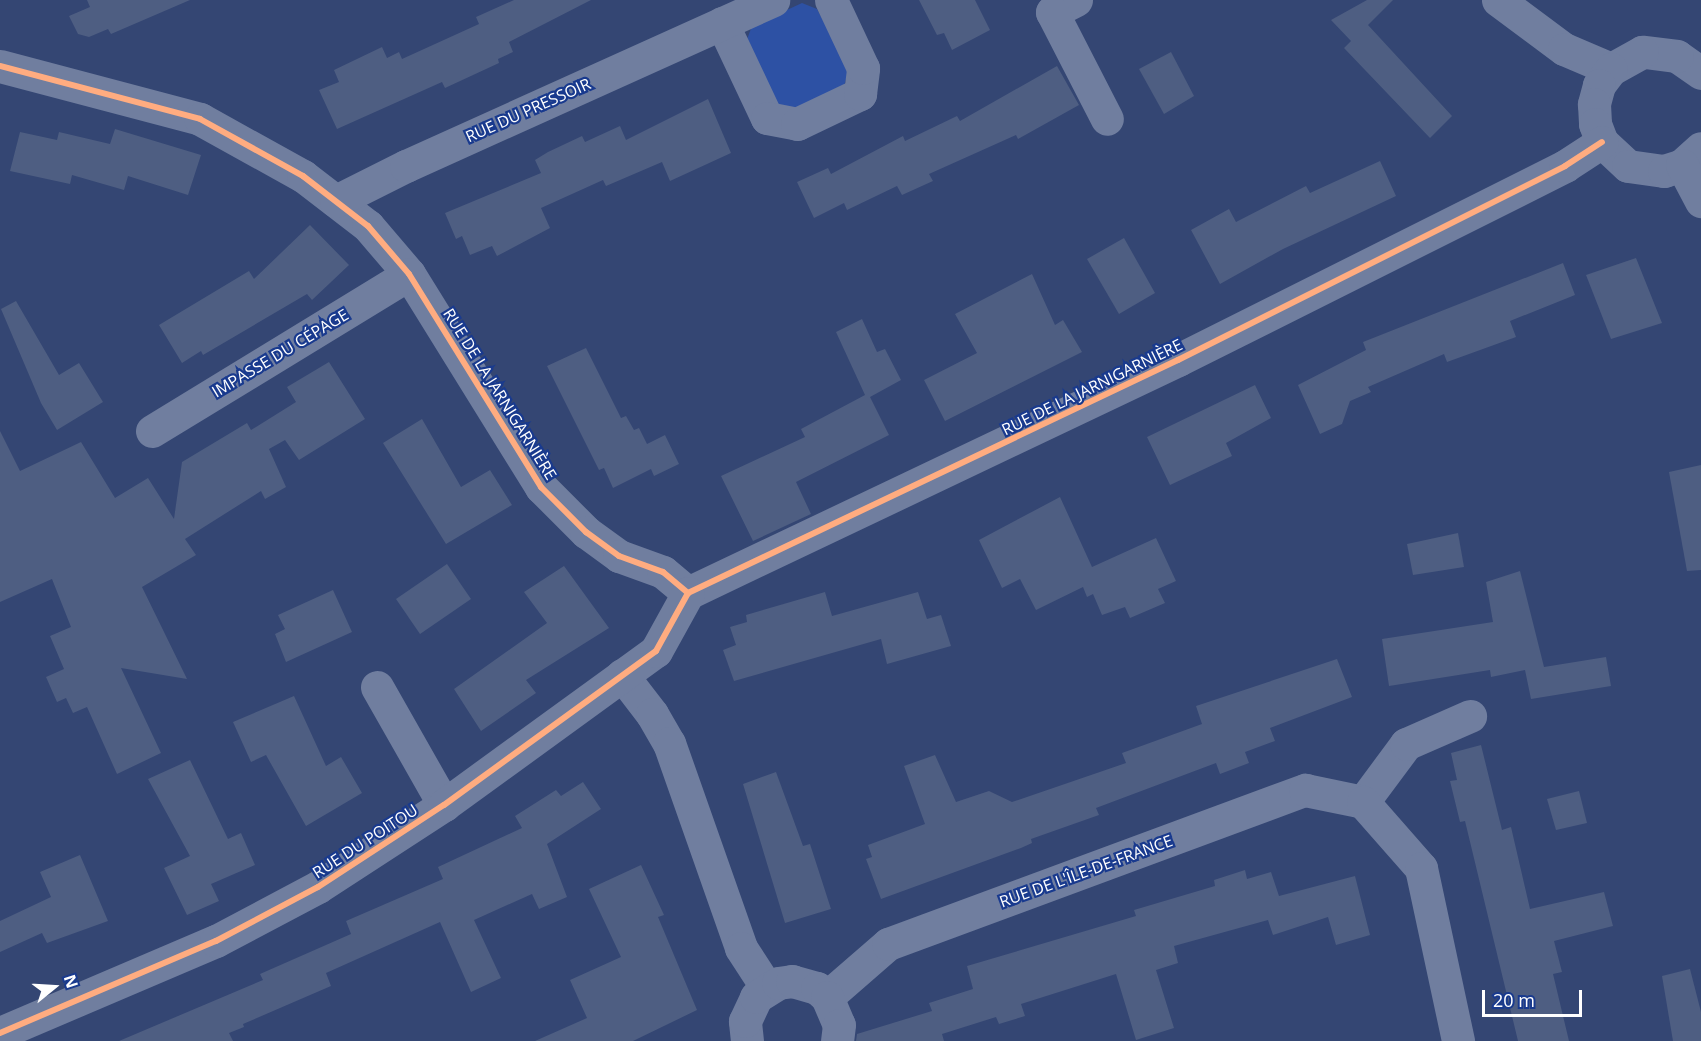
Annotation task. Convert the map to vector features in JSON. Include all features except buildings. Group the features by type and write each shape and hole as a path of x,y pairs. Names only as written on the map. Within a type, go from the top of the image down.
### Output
{"street":[{"name":"RUE DU PRESSOIR","path":"336,201 773,0"},
{"path":"722,22 767,118 797,124 860,94 863,68 831,0"},
{"path":"1076,0 1052,12 1107,118"},
{"path":"1498,0 1564,49 1611,69"},
{"path":"1698,66 1659,51 1625,58 1611,69 1599,85 1594,104 1595,124 1602,142 1613,156 1646,172 1691,157 1701,201"},
{"name":"RUE DE LA JARNIGARNIÈRE","path":"0,66 200,119 258,148 336,201 368,226 409,274 541,488 586,532 619,556 663,572 688,593 1178,360 1565,165 1602,142"},
{"name":"IMPASSE DU CÉPAGE","path":"152,431 409,274"},
{"name":"RUE DU POITOU","path":"0,1033 216,941 281,908 444,806 656,651 688,593"},
{"path":"622,675 652,714 669,743 741,948 767,988"},
{"path":"377,687 444,806"},
{"path":"1458,1041 1421,868 1363,802 1406,744 1470,716"},
{"name":"RUE DE L'ÎLE-DE-FRANCE","path":"827,997 888,944 1305,790 1363,802"},
{"path":"747,1041 745,1021 749,1008 767,988 792,981 817,988 827,997 839,1024 837,1041"}],"shaded area":[{"path":"802,3 817,9 849,69 844,86 798,110 779,107 746,42 752,26"}],"cycle path":[{"path":"0,66 200,119 303,176 368,226 409,274 541,487 586,532 619,556 663,572 688,593"},
{"path":"688,593 1178,360 1565,166 1602,142"},
{"path":"0,1033 216,941 318,887 444,805 656,651 688,593"}]}
